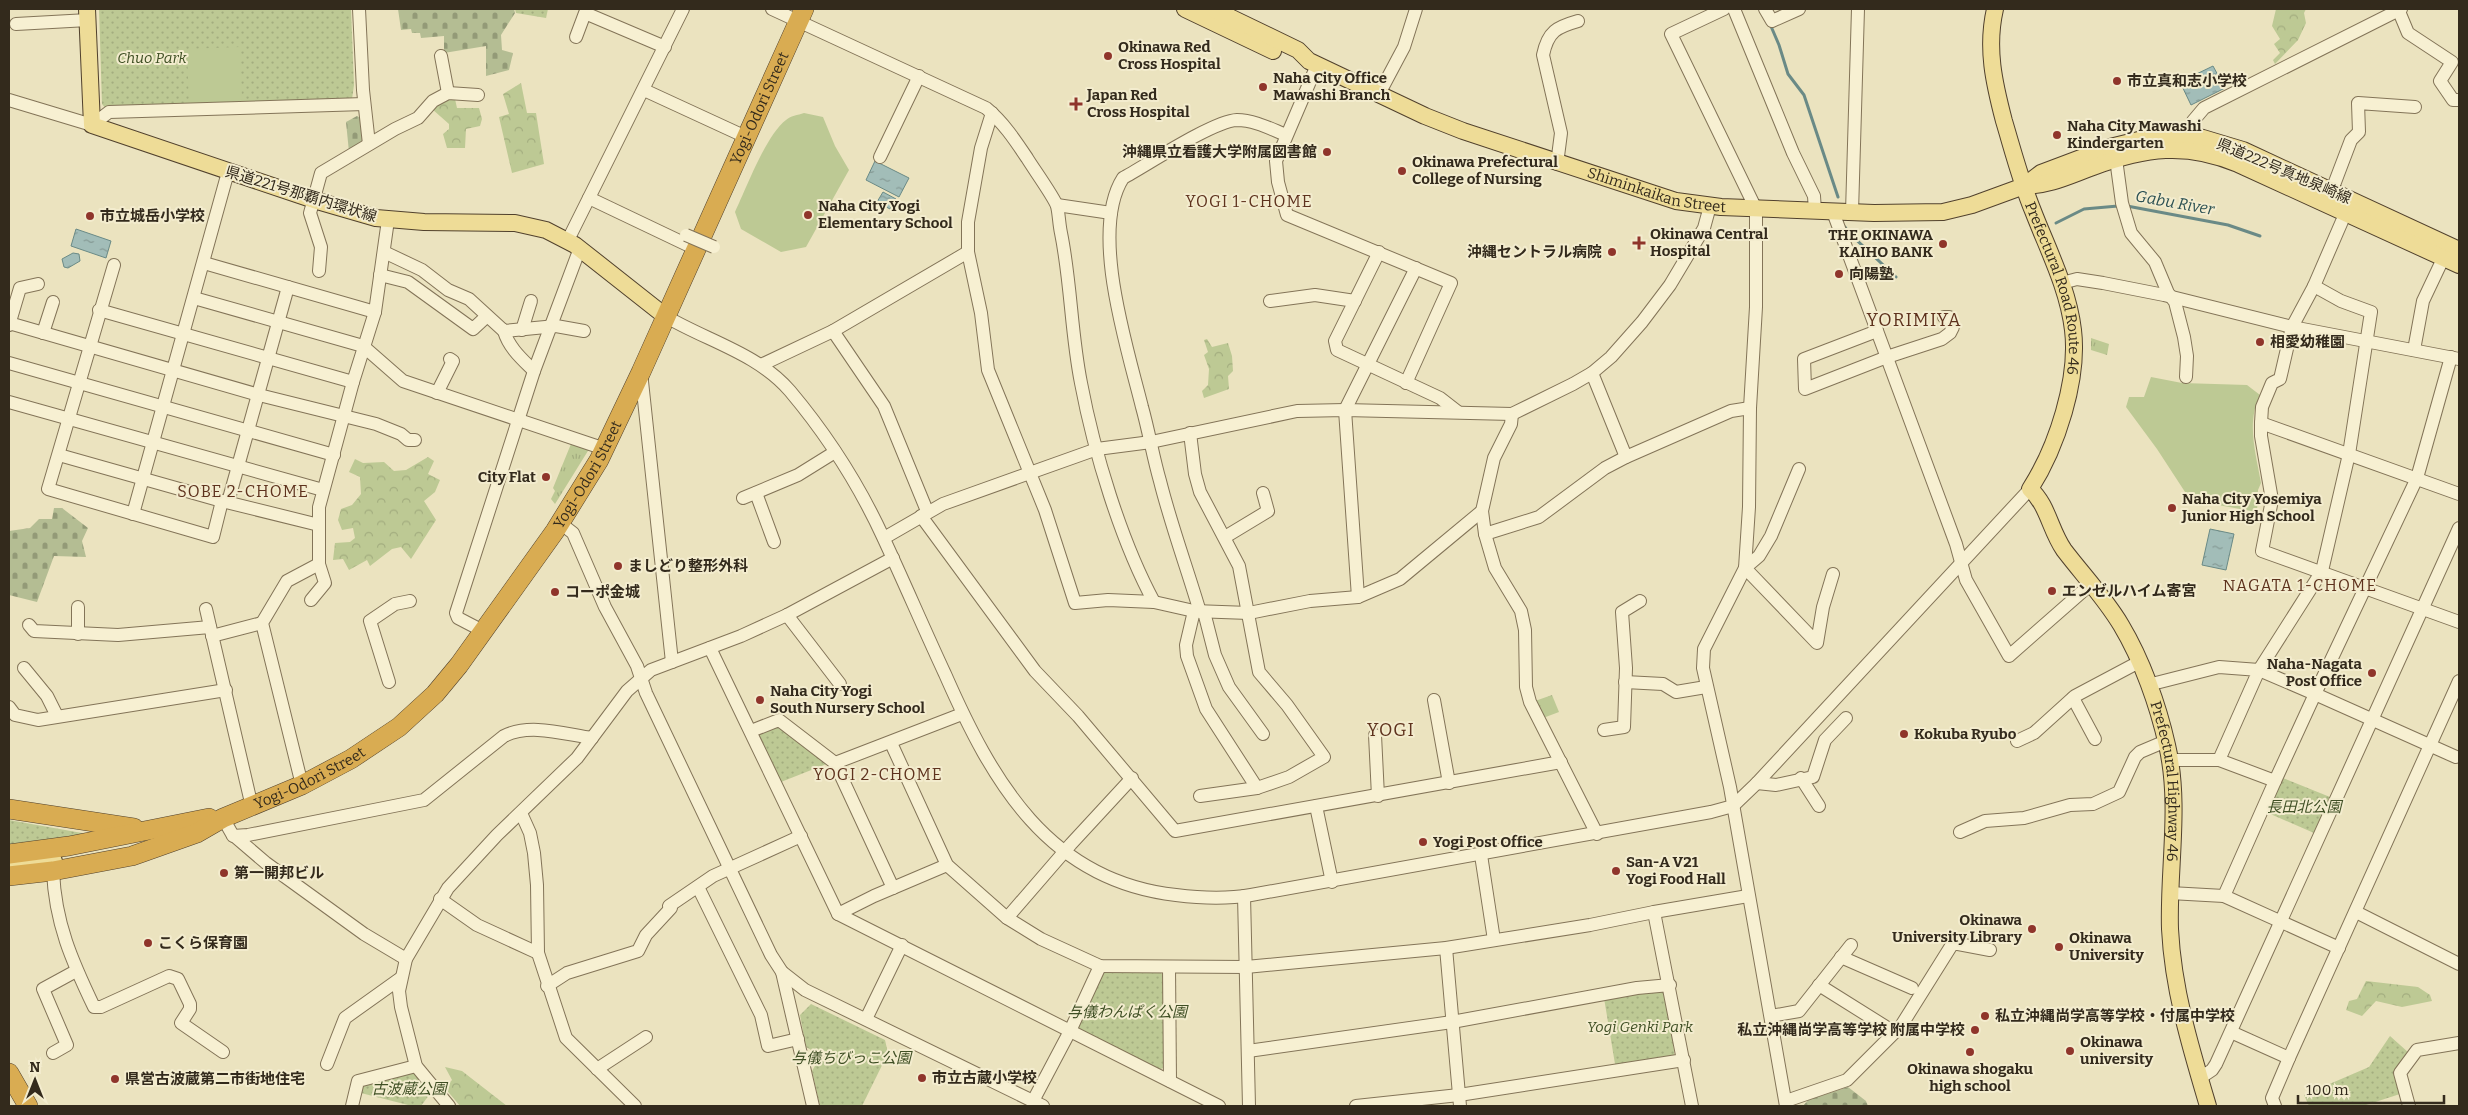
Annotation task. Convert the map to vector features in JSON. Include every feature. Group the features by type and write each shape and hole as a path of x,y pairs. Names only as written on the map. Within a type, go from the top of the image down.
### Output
{"highway":[{"name":"Yogi-Odori Street","path":"180,832 209,828 223,818 302,785 367,750 412,717 449,678 560,523 605,449 801,15"},
{"path":"9,809 82,822 180,832"},
{"path":"82,822 92,826 97,832 96,837 88,842"},
{"path":"9,854 151,830"},
{"path":"9,876 41,865 132,856 180,832"},
{"path":"9,1073 28,1106"}],"main road":[{"name":"Shiminkaikan Street","path":"1185,9 1235,20"},
{"name":"Shiminkaikan Street","path":"1212,9 1298,50 1313,63 1463,131 1556,164 1659,197 1710,206 1756,209 1833,212 1943,212 1972,205 2024,186"},
{"name":"Prefectural Road Route 46","path":"1995,9 1990,39 1992,72 2024,186 2062,283 2073,330 2074,360 2056,434 2042,469 2030,488"},
{"path":"88,14 92,125"},
{"name":"県道221号那覇内環状線","path":"92,125 314,200 388,220 523,224 546,230 574,244 666,316"},
{"name":"県道222号真地泉崎線","path":"2024,186 2041,173 2110,147 2155,136 2243,150 2332,190 2349,206"},
{"name":"県道222号真地泉崎線","path":"2024,186 2046,185 2116,159 2188,142 2221,157 2349,206 2442,250 2459,250"},
{"path":"2442,250 2459,265"},
{"name":"Prefectural Highway 46","path":"2030,488 2043,504 2057,539 2122,626 2148,685 2166,741 2170,760 2173,800 2170,893 2171,939 2176,981 2208,1106"},
{"path":"9,862 41,865"},
{"path":"9,866 41,865"}],"street":[{"path":"359,9 364,104 369,144"},
{"path":"483,631 458,618 456,613 549,328 574,244 589,198 683,9"},
{"path":"772,9 801,15 919,76 980,104 992,113 1009,131 1057,205 1068,264 1073,331 1081,383 1097,449 1124,533 1154,602"},
{"path":"1379,94 1404,47 1416,9"},
{"path":"1724,9 1671,34 1756,209 1756,307 1750,408 1749,508 1745,568 1817,643 1823,606 1833,574"},
{"path":"1734,9 1793,153 1814,196 1815,211"},
{"path":"1765,9 1772,22 1799,9"},
{"path":"1852,212 1858,9"},
{"path":"2188,142 2196,115 2214,102 2399,9 2408,33 2452,62 2440,81 2453,100 2459,100"},
{"path":"576,37 585,13 665,47"},
{"path":"16,24 88,14"},
{"path":"1556,164 1561,133 1543,55 1546,43 1557,27 1578,20"},
{"path":"441,56 448,93"},
{"path":"1313,63 1276,160 1278,182 1287,215 1451,283 1406,383"},
{"path":"880,158 919,76"},
{"path":"644,90 746,137"},
{"path":"320,271 320,248 310,213 321,173 369,144 418,118 433,101 448,93 478,95"},
{"path":"9,100 92,125 110,112 364,104"},
{"path":"2332,190 2351,140 2359,132 2358,103 2415,107"},
{"path":"992,113 981,148 974,183 968,222 968,252 981,313 989,373 1030,472 1075,604 1108,600 1154,602 1199,612 1248,613 1310,601 1358,598 1400,580 1482,512"},
{"path":"1263,734 1228,687 1199,612 1160,481 1121,330 1109,244 1111,214 1116,189 1123,178 1216,126 1238,120 1286,135"},
{"path":"2116,159 2123,207 2131,233 2155,262 2168,293 2172,297 2184,337 2187,356 2186,377"},
{"path":"133,514 228,172"},
{"path":"589,198 699,244"},
{"path":"1057,205 1111,214"},
{"path":"884,538 924,513 982,488 1097,449 1151,442 1297,411 1345,410 1458,412 1485,415 1512,414 1542,401 1592,373 1611,357 1636,329 1670,284 1704,228 1710,206"},
{"path":"2349,206 2314,286 2292,327 2280,379 2272,383 2262,407 2261,436 2272,500 2262,550 2459,622"},
{"path":"1833,212 1951,532 1966,580 2009,656 2091,584"},
{"path":"312,600 325,583 319,564 319,508 353,382 375,312 388,220"},
{"path":"2414,350 2423,301 2441,263 2442,250"},
{"path":"384,252 422,270 448,290 469,299 504,331 516,352 534,371"},
{"path":"761,365 833,331 968,252"},
{"path":"1379,252 1335,341 1337,350 1440,398 1458,412"},
{"path":"204,263 375,312"},
{"path":"114,265 99,310 90,348 48,489 214,537 259,395 288,287"},
{"path":"1358,598 1345,410 1369,366 1416,268"},
{"path":"380,275 408,282 473,329 487,316"},
{"path":"2062,283 2077,278 2172,297 2292,327 2455,358 2417,478 2315,694 2224,896"},
{"path":"38,284 14,287 9,324 173,372 376,424 401,434 408,440 415,440"},
{"path":"2219,760 2259,670 2322,571 2349,454 2371,312 2341,301 2314,286"},
{"path":"1270,301 1315,295 1355,301"},
{"path":"194,298 364,346 403,381 605,449"},
{"path":"522,330 531,301"},
{"path":"43,333 53,302"},
{"path":"99,310 184,336 353,382"},
{"path":"666,316 761,365 788,390 835,452 868,505 884,538 962,714 990,765 1013,801 1031,823 1064,851 1110,878 1149,891 1195,897 1244,896 1332,882 1597,834 1733,806 1757,783 2030,488"},
{"path":"1876,331 1804,359 1805,389 1887,357 1942,339 1950,333 1953,327 1949,317 1944,317"},
{"path":"504,331 556,326 584,331"},
{"path":"833,331 884,406 924,513 1035,671 1064,699 1175,831 1561,762"},
{"path":"437,393 453,361 450,359"},
{"path":"9,363 334,456"},
{"path":"641,372 672,662"},
{"path":"1592,373 1626,457"},
{"path":"9,402 323,490"},
{"path":"1484,534 1540,517 1605,468 1626,457 1731,412 1750,408"},
{"path":"1512,414 1511,424 1494,458 1482,512 1484,534 1495,568 1521,611 1525,630 1526,687 1530,702 1597,834"},
{"path":"2262,423 2459,494"},
{"path":"1190,433 1195,474 1200,492 1239,566 1259,672 1287,705 1324,757 1290,777 1257,788 1200,796"},
{"path":"743,498 798,475 835,452"},
{"path":"59,454 143,480 319,525"},
{"path":"1799,469 1771,536 1759,556 1745,568 1704,649 1703,668 1727,772 1786,1104 1848,1080 1901,1026 1953,943 1990,950"},
{"path":"756,493 774,542"},
{"path":"1225,537 1268,510 1263,493"},
{"path":"560,523 573,533 605,607 634,659 640,678 730,869 771,955 782,972 814,1106"},
{"path":"2200,1078 2212,1070 2216,1064 2459,528"},
{"path":"449,1106 416,1066 401,1008 399,991 406,959 440,899 455,880 577,758 627,691 640,678 651,670 710,648 787,615 892,558"},
{"path":"302,785 262,623 287,581 319,564"},
{"path":"390,682 370,621 394,604 410,600"},
{"path":"1604,730 1624,728 1626,682 1622,612 1640,601"},
{"path":"78,606 78,634"},
{"path":"206,609 252,807"},
{"path":"1199,612 1186,645 1187,656 1206,709 1257,788"},
{"path":"787,615 840,684"},
{"path":"29,625 34,631 118,635 211,632 262,623"},
{"path":"710,648 838,914 1219,1106"},
{"path":"2017,740 2034,733 2073,698 2104,678 2139,662"},
{"path":"2148,685 2219,667 2259,670 2456,757"},
{"path":"24,668 47,696 57,716"},
{"path":"2275,1106 2272,1098 2289,1058 2459,681"},
{"path":"1626,682 1663,684 1676,692 1706,687"},
{"path":"9,707 16,715 38,720 226,690"},
{"path":"2073,698 2095,739"},
{"path":"1434,700 1449,783"},
{"path":"835,763 962,714"},
{"path":"1757,783 1776,785 1801,778 1813,777 1824,740 1846,718"},
{"path":"751,731 779,720 835,763 893,888"},
{"path":"233,836 248,835 424,800 504,736 514,731 533,730 592,738"},
{"path":"1375,735 1378,796"},
{"path":"1960,832 1985,821 2024,818 2070,805 2093,804 2119,792 2135,757 2140,752 2166,741"},
{"path":"891,743 948,865 1007,918 1041,938 1100,966 1246,967 1446,948 1590,925 1748,896"},
{"path":"2170,760 2219,760 2275,781"},
{"path":"1007,918 1064,851 1132,778"},
{"path":"1801,778 1819,806"},
{"path":"1316,806 1332,882"},
{"path":"521,813 530,833 534,853 537,885 538,953 547,986 566,1038 636,1106"},
{"path":"223,818 233,836 313,899 364,934 406,959"},
{"path":"547,986 568,973 638,950 646,935 670,907 713,876 801,836"},
{"path":"1481,854 1494,940"},
{"path":"41,865 76,971 94,1007 98,1008 169,976 176,978 190,1004 181,1023 223,1052"},
{"path":"838,914 948,865"},
{"path":"698,887 760,1015 768,1046 798,1039"},
{"path":"2170,893 2224,896 2339,948"},
{"path":"1244,896 1249,1106"},
{"path":"440,899 477,925 538,953"},
{"path":"1654,912 1670,984 1692,1106"},
{"path":"2356,912 2459,964"},
{"path":"866,1020 902,945"},
{"path":"1771,1016 1799,1011 1850,945"},
{"path":"1446,948 1460,1100"},
{"path":"1841,957 1912,988"},
{"path":"782,972 806,990 1038,1104 1100,966"},
{"path":"1169,967 1170,1082"},
{"path":"53,1053 67,1045 43,989 44,986 76,971"},
{"path":"327,1064 345,1018 401,978"},
{"path":"1248,1051 1452,1022 1637,988 1670,984"},
{"path":"1819,984 1894,1032"},
{"path":"790,1000 797,991 806,990"},
{"path":"2231,1032 2289,1058"},
{"path":"597,1069 646,1037"},
{"path":"2409,1106 2400,1073 2417,1050 2459,1043"},
{"path":"1356,1106 1460,1100 1684,1060"},
{"path":"352,1106 358,1081 416,1066"}],"green space":[{"name":"Chuo Park","path":"99,9 351,9 354,85 352,99 107,110 102,104"},
{"path":"398,9 514,9 515,13 501,35 502,50 513,53 509,70 486,76 486,46 444,53 444,36 421,38 420,33 412,33 411,29 401,30"},
{"path":"515,9 548,9 546,18 516,13"},
{"path":"2276,9 2306,9 2304,13 2306,23 2298,40 2275,64 2273,60 2280,53 2274,44 2280,39 2272,26"},
{"path":"240,47 242,102 189,104 187,49"},
{"path":"521,83 527,113 536,113 544,164 512,173 499,117 509,114 503,94"},
{"path":"455,99 457,108 479,108 482,119 480,126 466,129 465,148 447,148 443,134 449,129 449,124 432,109 443,100"},
{"path":"804,113 823,117 835,146 849,170 806,247 781,252 741,229 735,212 771,137 788,119"},
{"path":"357,116 362,119 363,144 349,152 346,122"},
{"path":"2091,338 2109,344 2107,355 2091,350"},
{"path":"1207,339 1212,347 1228,343 1232,356 1233,371 1228,376 1229,389 1204,398 1202,391 1208,385 1209,369 1204,355 1208,352 1204,340"},
{"path":"2151,377 2182,383 2247,385 2260,395 2256,406 2253,428 2253,439 2261,483 2258,490 2257,512 2201,502 2187,495 2157,449 2126,407 2129,397 2144,397"},
{"path":"573,439 591,446 555,504 551,499 555,491 553,488"},
{"path":"428,457 434,461 428,474 440,480 435,492 424,501 436,520 411,559 401,547 392,549 370,566 367,560 349,570 343,559 333,560 335,543 350,542 355,538 353,528 342,530 338,520 341,509 352,505 361,494 360,477 349,472 355,459 363,463 384,462 394,471 406,470"},
{"path":"54,508 62,508 88,528 82,541 86,557 54,556 37,602 9,595 9,531 30,528 39,519 52,519"},
{"path":"1552,695 1559,712 1543,718 1535,701"},
{"path":"775,724 829,763 781,782 758,738 760,732"},
{"name":"長田北公園","path":"2283,778 2330,797 2314,833 2266,812"},
{"path":"9,820 82,833 83,835 9,845"},
{"name":"与儀わんぱく公園","path":"1107,971 1159,971 1165,977 1167,1066 1159,1070 1080,1031 1076,1025 1101,974"},
{"path":"2366,981 2418,987 2430,995 2432,1001 2402,1007 2376,1001 2362,1016 2346,1010 2349,1001 2357,999"},
{"name":"Yogi Genki Park","path":"1667,988 1675,1061 1616,1070 1604,998"},
{"name":"与儀ちびっこ公園","path":"811,1004 885,1040 888,1053 862,1106 820,1106 812,1071 819,1059 818,1054 806,1047 800,1015"},
{"path":"2390,1036 2409,1053 2400,1094 2363,1106 2309,1106 2304,1095 2369,1067"},
{"path":"445,1067 462,1071 507,1106 460,1106 445,1088 452,1080"},
{"name":"古波蔵公園","path":"414,1070 432,1091 421,1106 412,1106 357,1092 360,1082"},
{"path":"1848,1087 1866,1101 1868,1106 1803,1106 1808,1100"}],"water":[{"path":"2213,66 2225,88 2191,105 2180,82"},
{"path":"875,161 909,178 899,197 866,180"},
{"path":"883,192 896,199 890,209 877,202"},
{"path":"76,229 111,241 106,258 71,246"},
{"path":"73,253 79,254 80,261 68,268 64,267 62,259"},
{"path":"2210,529 2234,534 2226,570 2202,565"}],"waterway":[{"name":"Gabu River","path":"1770,24 1788,74 1804,95 1838,197"},
{"name":"Gabu River","path":"2056,223 2084,209 2118,206"},
{"name":"Gabu River","path":"2127,206 2228,225 2260,236"},
{"name":"Gabu River","path":"1845,227 1896,277"}],"place":[{"name":"Okinawa Red Cross Hospital","path":"1108,56"},
{"name":"市立真和志小学校","path":"2117,81"},
{"name":"Naha City Office Mawashi Branch","path":"1263,87"},
{"name":"Japan Red Cross Hospital","path":"1076,104"},
{"name":"Naha City Mawashi Kindergarten","path":"2057,135"},
{"name":"沖縄県立看護大学附属図書館","path":"1327,152"},
{"name":"Okinawa Prefectural College of Nursing","path":"1402,171"},
{"name":"Naha City Yogi Elementary School","path":"808,215"},
{"name":"市立城岳小学校","path":"90,216"},
{"name":"Okinawa Central Hospital","path":"1639,243"},
{"name":"THE OKINAWA KAIHO BANK","path":"1943,244"},
{"name":"沖縄セントラル病院","path":"1612,252"},
{"name":"向陽塾","path":"1839,274"},
{"name":"相愛幼稚園","path":"2260,342"},
{"name":"City Flat","path":"546,477"},
{"name":"Naha City Yosemiya Junior High School","path":"2172,508"},
{"name":"ましどり整形外科","path":"618,566"},
{"name":"エンゼルハイム寄宮","path":"2052,591"},
{"name":"コーポ金城","path":"555,592"},
{"name":"Naha-Nagata Post Office","path":"2372,673"},
{"name":"Naha City Yogi South Nursery School","path":"760,700"},
{"name":"Kokuba Ryubo","path":"1904,734"},
{"name":"Yogi Post Office","path":"1423,842"},
{"name":"San-A V21 Yogi Food Hall","path":"1616,871"},
{"name":"第一開邦ビル","path":"224,873"},
{"name":"Okinawa University Library","path":"2032,929"},
{"name":"こくら保育園","path":"148,943"},
{"name":"Okinawa University","path":"2059,947"},
{"name":"私立沖縄尚学高等学校・付属中学校","path":"1985,1016"},
{"name":"私立沖縄尚学高等学校 附属中学校","path":"1975,1030"},
{"name":"Okinawa university","path":"2070,1051"},
{"name":"Okinawa shogaku high school","path":"1970,1052"},
{"name":"市立古蔵小学校","path":"922,1078"},
{"name":"県営古波蔵第二市街地住宅","path":"115,1079"}],"district":[{"name":"YOGI 1-CHOME","path":"1249,201"},
{"name":"YORIMIYA","path":"1914,320"},
{"name":"SOBE 2-CHOME","path":"243,491"},
{"name":"NAGATA 1-CHOME","path":"2300,585"},
{"name":"YOGI","path":"1391,730"},
{"name":"YOGI 2-CHOME","path":"878,774"}]}
